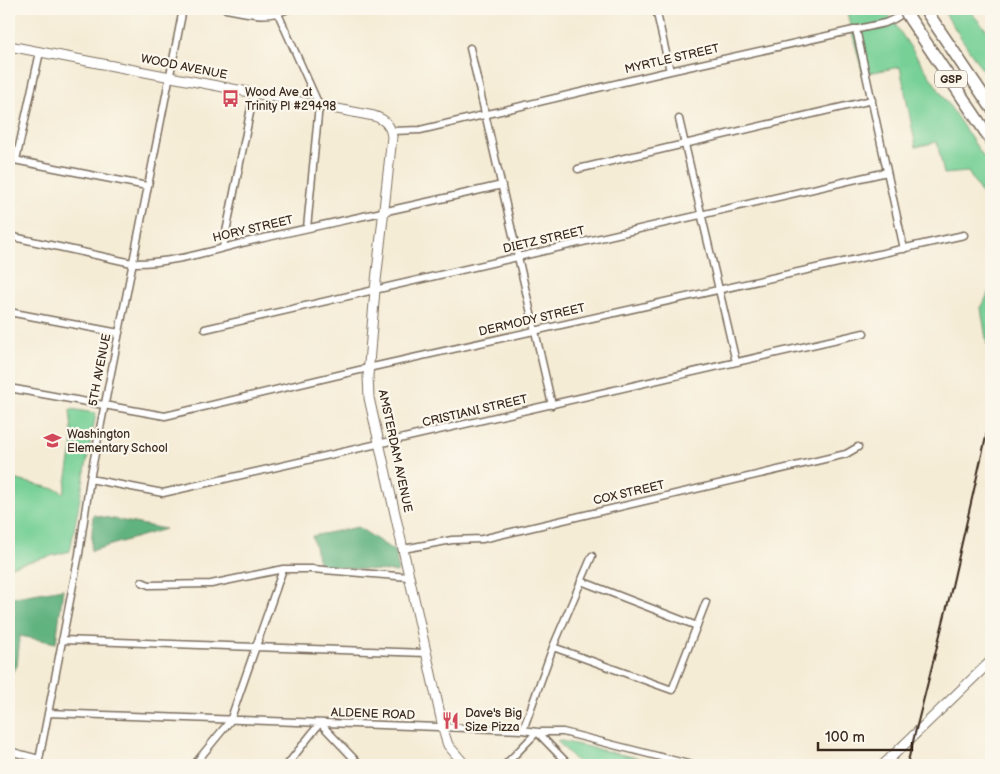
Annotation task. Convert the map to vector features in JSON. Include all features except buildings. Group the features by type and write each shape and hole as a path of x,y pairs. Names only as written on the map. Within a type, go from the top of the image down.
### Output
{"highway":[{"name":"GSP","path":"925,9 991,107"},
{"name":"GSP","path":"908,12 991,140"}],"main road":[{"name":"WOOD AVENUE","path":"9,46 378,117 385,121 392,131"},
{"name":"AMSTERDAM AVENUE","path":"392,131 368,368 370,398 443,728 448,746 465,765"},
{"path":"884,765 991,661"}],"street":[{"name":"5TH AVENUE","path":"39,762 79,554 90,479 183,9"},
{"path":"226,9 260,15 288,9"},
{"path":"656,9 670,71"},
{"path":"277,11 319,105 307,228"},
{"name":"MYRTLE STREET","path":"392,131 416,131 890,21 908,12"},
{"path":"856,29 904,249"},
{"path":"470,48 552,405"},
{"path":"40,52 12,159 147,186"},
{"path":"224,247 254,93"},
{"path":"578,169 872,100"},
{"path":"679,119 736,362"},
{"name":"DIETZ STREET","path":"205,330 887,172"},
{"name":"HORY STREET","path":"9,236 132,263 166,262 224,247 502,185"},
{"name":"DERMODY STREET","path":"9,388 165,416 368,368 964,235"},
{"path":"9,312 119,333"},
{"name":"CRISTIANI STREET","path":"90,479 162,493 864,333"},
{"name":"COX STREET","path":"402,549 452,540 482,539 846,454 858,447"},
{"path":"523,730 553,648 592,556"},
{"path":"194,765 230,720 282,569"},
{"path":"142,582 149,586 204,585 282,569 332,570 409,577"},
{"path":"582,581 697,626"},
{"path":"553,648 672,690 706,602"},
{"path":"62,640 426,653"},
{"name":"ALDENE ROAD","path":"48,713 563,732 692,765"},
{"path":"287,765 320,724 360,765"},
{"path":"505,765 536,732 569,765"},
{"path":"9,751 39,762"}],"green space":[{"path":"846,9 885,9 991,168 991,209 968,172 944,174 937,142 916,147 900,67 863,74"},
{"path":"942,9 968,9 991,35 991,83"},
{"path":"991,288 991,344 987,345 981,308"},
{"path":"70,409 96,413 70,551 9,567 9,478 59,490 64,493 73,443"},
{"path":"93,515 165,529 91,551"},
{"path":"358,527 396,552 398,572 320,566 312,536"},
{"path":"63,589 56,643 20,636 17,666 9,676 9,598"},
{"path":"557,741 646,760 640,765 580,765"}],"railway":[{"path":"907,765 950,595 991,415"}],"place":[{"name":"Wood Ave at Trinity Pl #29498","path":"231,99"},
{"name":"Washington Elementary School","path":"53,441"},
{"name":"Dave's Big Size Pizza","path":"451,720"}]}
